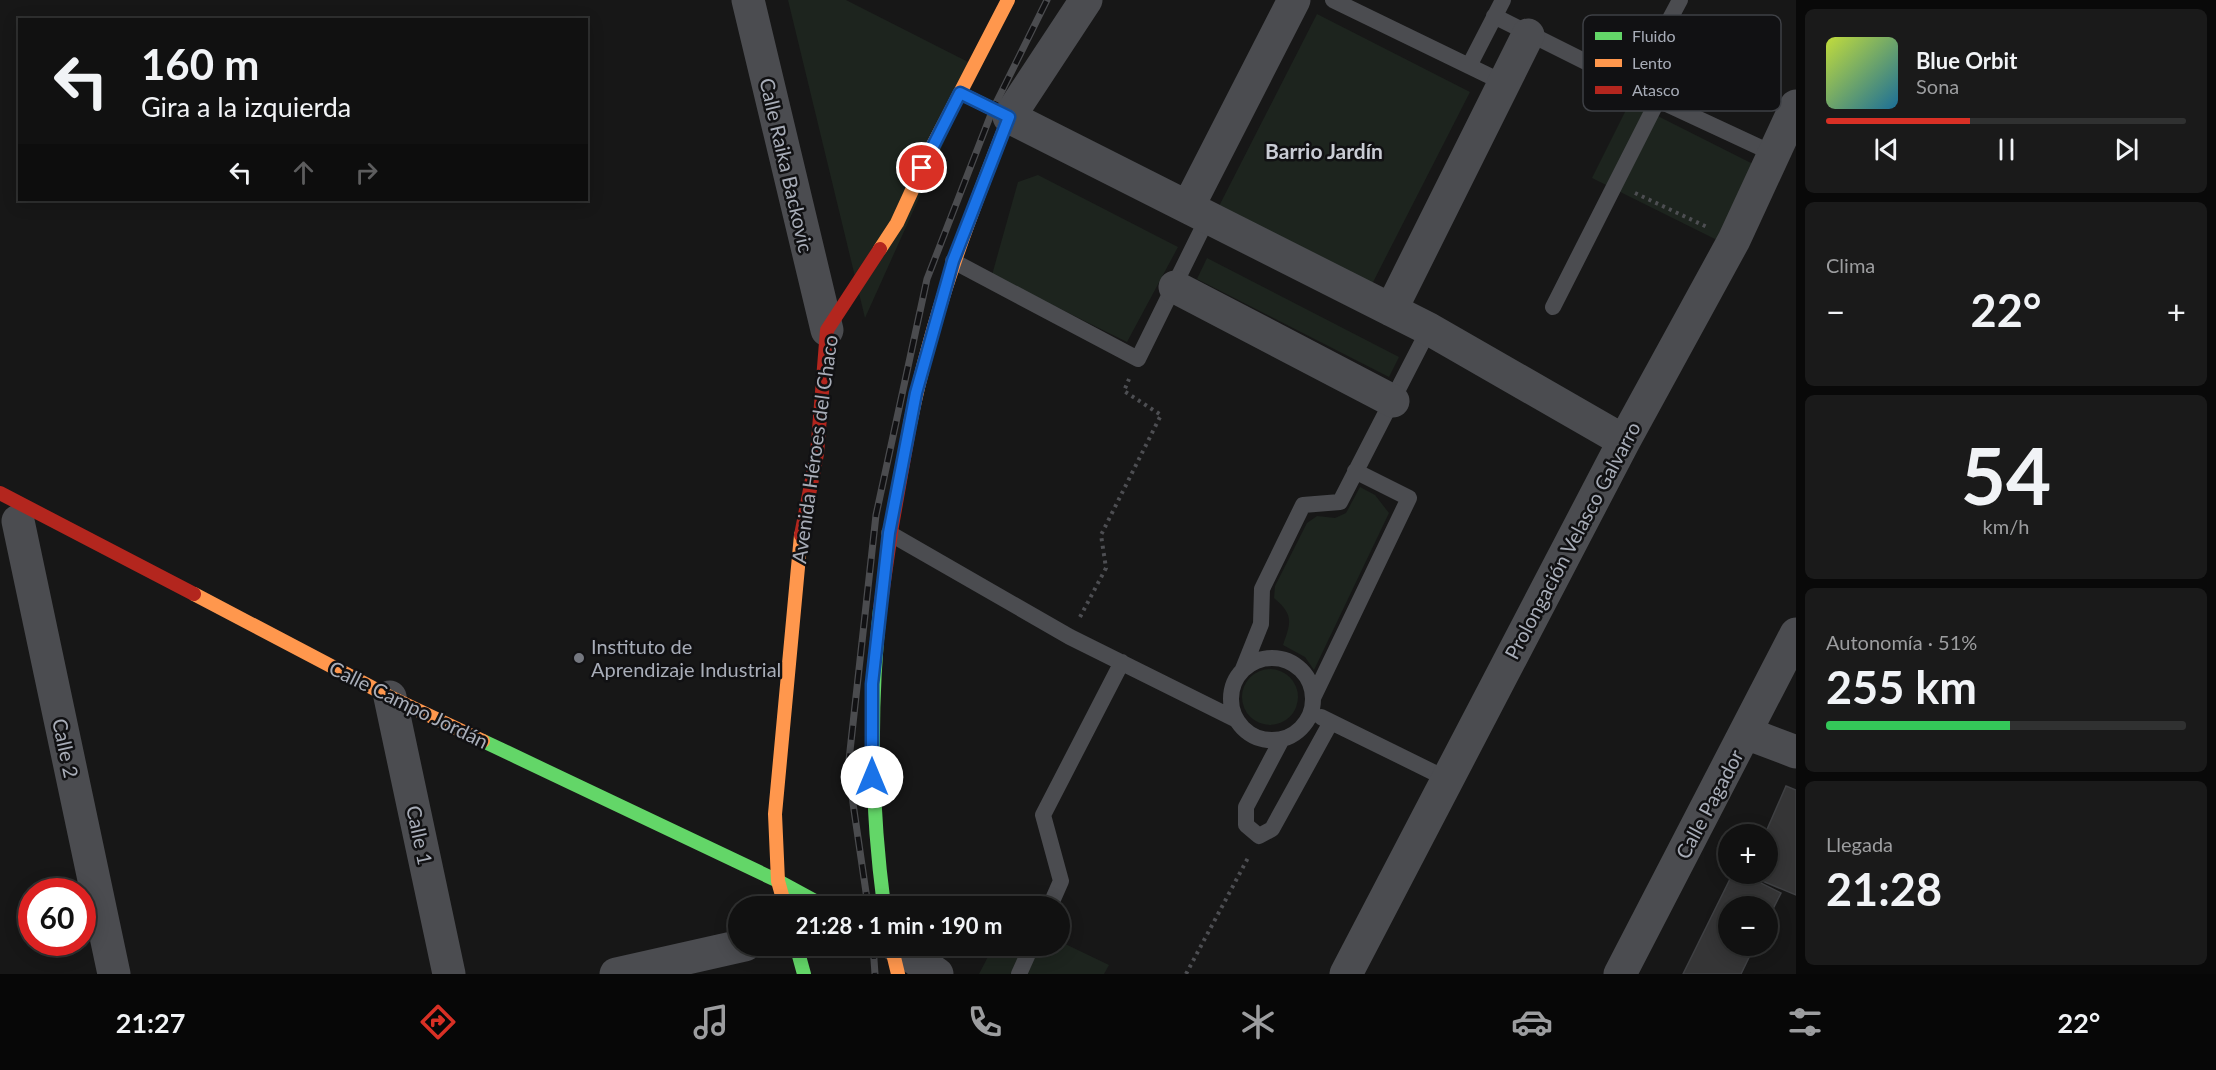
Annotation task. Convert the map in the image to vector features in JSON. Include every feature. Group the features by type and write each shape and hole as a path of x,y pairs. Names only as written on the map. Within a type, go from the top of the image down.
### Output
{"main road":[{"name":"Avenida Héroes del Chaco","path":"782,896 778,881 775,814 800,541 817,454 827,330 897,223 931,149 1008,0"},
{"path":"883,896 872,800 872,684 889,533 916,393 953,261 1009,117 960,93"},
{"name":"Calle Campo Jordán","path":"0,493 20,520 806,896"},
{"path":"799,956 804,974"},
{"path":"895,956 898,974"}],"street":[{"name":"Calle Raika Backovic","path":"748,0 827,330"},
{"path":"1086,0 1009,117 1429,329 1624,441"},
{"path":"1198,212 1294,0"},
{"path":"1391,310 1528,35"},
{"name":"Prolongación Velasco Galvarro","path":"1346,974 1624,441 1734,240 1772,153 1796,106"},
{"path":"1175,287 1393,401"},
{"name":"Calle 2","path":"20,520 114,974"},
{"name":"Calle Pagador","path":"1620,974 1796,634"},
{"name":"Calle 1","path":"390,697 449,974"},
{"path":"1746,733 1796,752"},
{"path":"616,974 728,949"},
{"path":"910,956 937,974"}],"lane":[{"path":"1333,0 1504,83"},
{"path":"1469,66 1503,0"},
{"path":"1672,15 1680,0"},
{"path":"1494,16 1583,61"},
{"path":"1553,307 1652,111"},
{"path":"1682,111 1772,153"},
{"path":"953,261 1138,359 1175,287 1198,212"},
{"path":"1355,471 1409,498 1305,723 1295,733 1282,739 1269,740 1256,737 1244,730 1235,719 1230,706 1230,693 1243,669 1261,624 1263,589 1303,504 1340,502 1355,471 1393,401 1429,329"},
{"path":"889,533 1070,637 1235,719"},
{"path":"1243,669 1267,658 1287,661 1304,672 1311,684 1312,705 1331,722 1447,779"},
{"path":"1054,896 1061,881 1043,815 1122,662"},
{"path":"1282,739 1246,807 1246,825 1259,836 1272,829 1331,722"},
{"path":"1019,974 1027,956"}],"path":[{"path":"1616,184 1734,240"},
{"path":"1070,637 1106,568 1101,535 1161,415 1124,391 1138,359"},
{"path":"1186,974 1259,836"}],"shaded area":[{"path":"788,0 846,0 978,67 865,318"},
{"path":"1317,14 1470,92 1369,290 1216,212"},
{"path":"1626,111 1648,111 1753,164 1719,241 1592,178"},
{"path":"1038,175 1178,247 1127,342 992,275 1018,182"},
{"path":"1207,258 1399,357 1389,377 1197,279"},
{"path":"1360,487 1375,495 1389,513 1314,670 1305,657 1283,645 1289,619 1285,609 1274,598 1275,586 1307,523 1317,516 1335,518 1346,513"},
{"path":"1264,669 1276,669 1286,673 1294,681 1298,697 1294,713 1286,721 1276,725 1264,725 1254,721 1246,713 1242,703 1242,691 1246,681 1254,673"},
{"path":"1070,946 1109,965 1104,974 979,974 988,956 1070,956"}],"building":[{"path":"1786,786 1796,790 1796,895 1770,884 1778,884 1778,824 1769,824"},
{"path":"1728,884 1763,884 1781,893 1778,899 1778,896 1722,896"},
{"path":"1718,903 1718,956 1750,956 1741,974 1683,974"}],"railway":[{"path":"867,896 848,769 876,515 927,279 993,109 1047,0"},
{"path":"874,956 875,974"}],"traffic: fast":[{"path":"880,609 874,684 873,758 876,832 883,896"},
{"path":"483,741 778,881"},
{"path":"778,881 806,896"},
{"path":"799,956 804,974"}],"traffic: slow":[{"path":"880,249 897,223 931,149 1008,0"},
{"path":"910,424 929,345 952,268 1009,117 960,93"},
{"path":"782,896 778,881 775,814 801,535"},
{"path":"194,594 390,697 483,741"},
{"path":"894,956 898,974"}],"traffic: jam":[{"path":"801,535 817,454 827,330 880,249"},
{"path":"880,609 910,424"},
{"path":"0,493 194,594"}],"place":[{"name":"Instituto de Aprendizaje Industrial","path":"579,658"}],"district":[{"name":"Barrio Jardín","path":"1324,150"}],"route":[{"path":"872,777 872,684 889,533 916,393 953,261 1009,117 960,93 922,168"}]}
